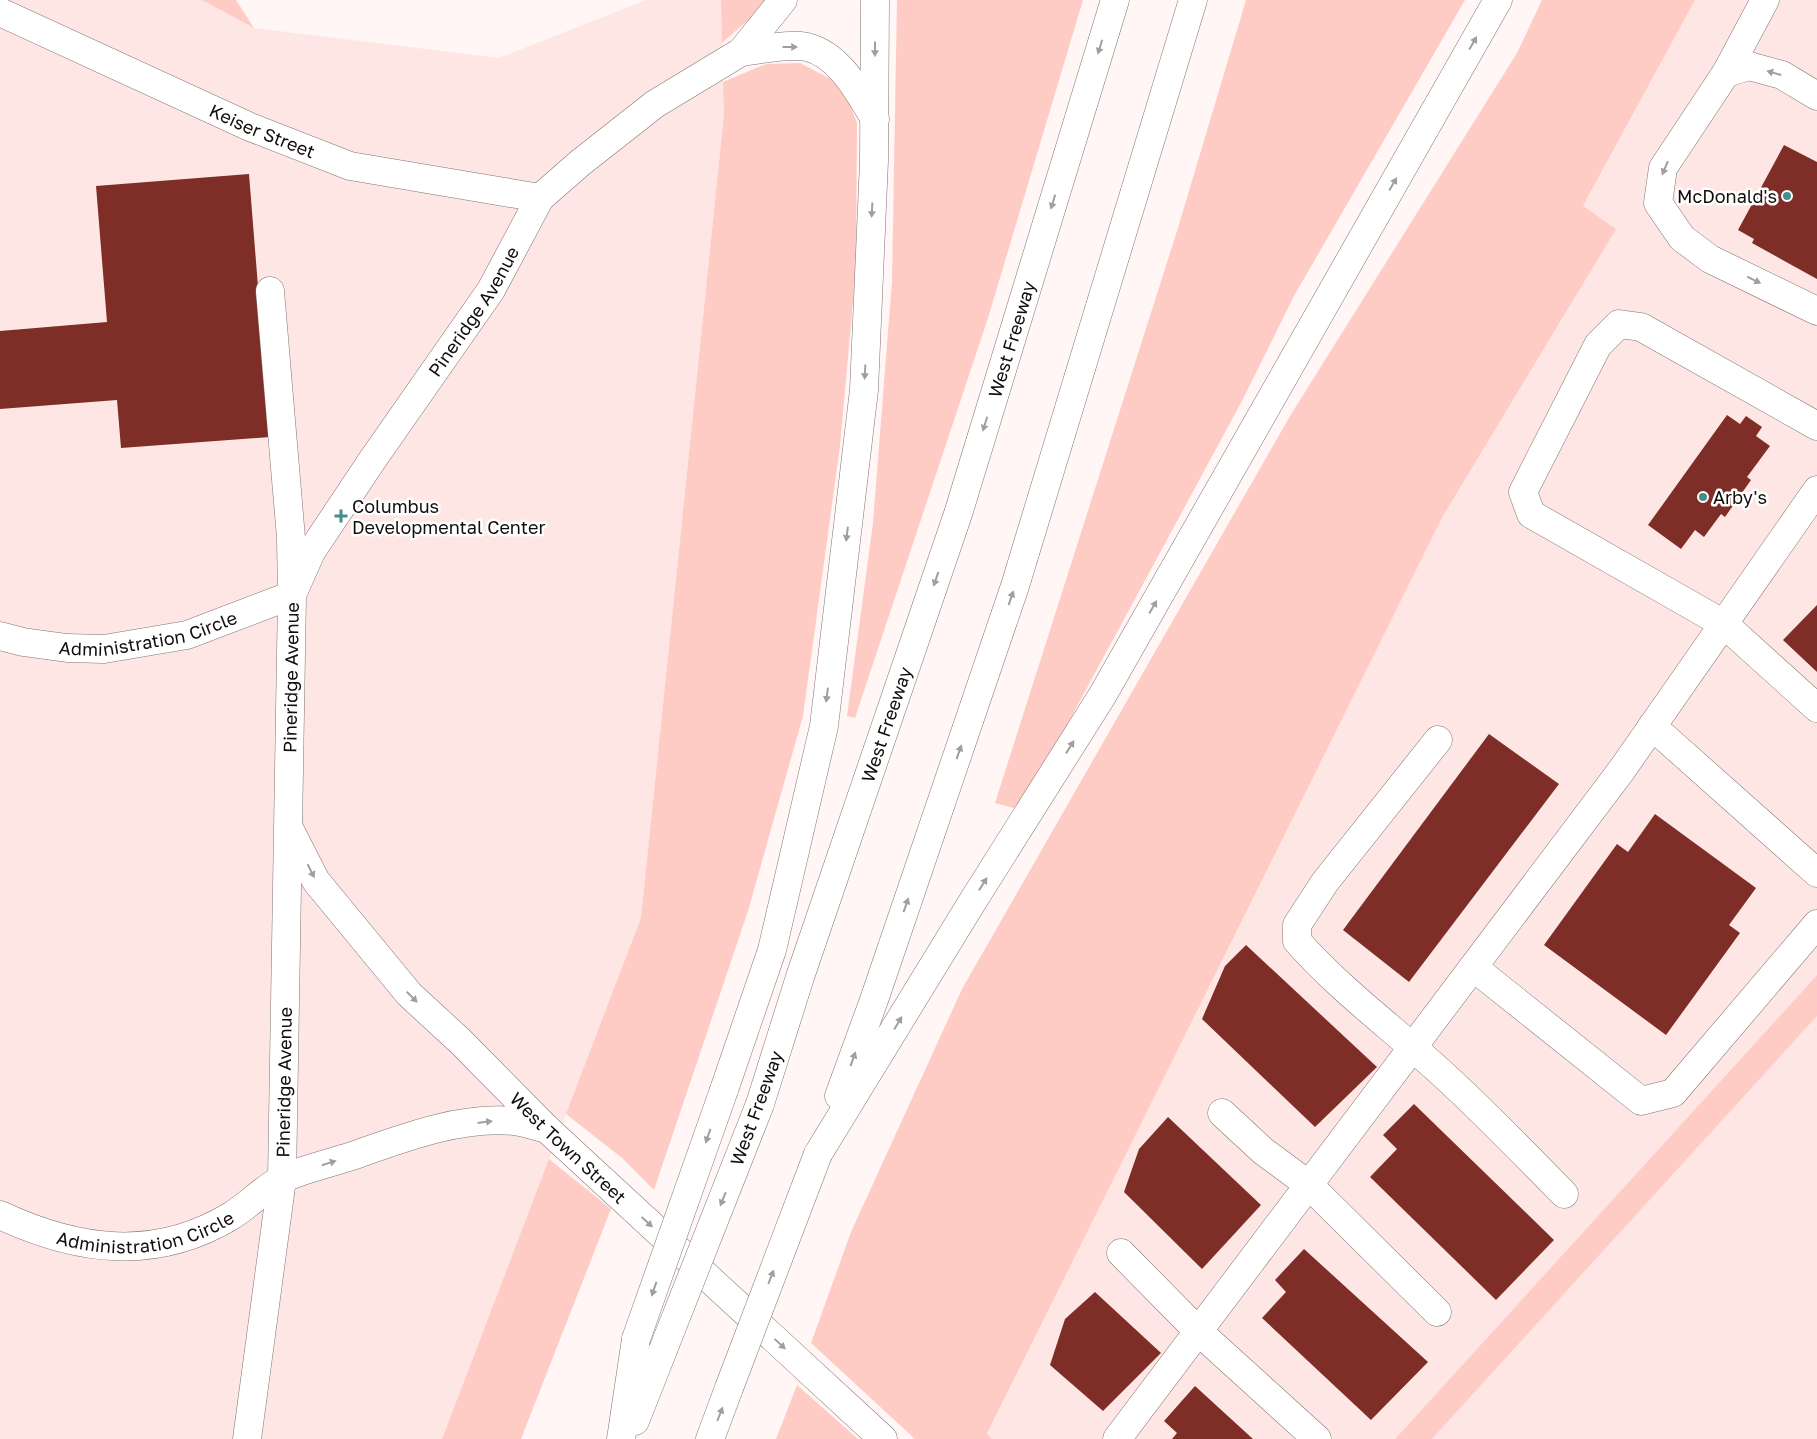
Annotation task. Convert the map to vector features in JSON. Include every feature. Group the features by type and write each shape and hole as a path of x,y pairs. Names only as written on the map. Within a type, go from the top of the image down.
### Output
{"main road":[{"name":"Pineridge Avenue","path":"247,1439 282,1179 292,595 311,552 372,459 491,290 540,198 580,162 655,104 741,52 784,0"},
{"path":"621,1439 636,1340 772,950 824,726 864,390 875,119 875,0"},
{"name":"West Freeway","path":"628,1439 760,1104 800,977 958,514 1114,0"},
{"path":"710,1439 874,1000 1015,586 1193,0"},
{"path":"818,1154 971,904 1102,696 1498,0"},
{"path":"1765,0 1726,73 1663,168 1658,203 1682,238 1710,259 1817,311"},
{"name":"Keiser Street","path":"0,12 250,127 350,166 540,198"},
{"name":"Pineridge Avenue","path":"741,52 784,47 808,47 829,59 851,80 875,119"},
{"path":"1726,73 1749,66 1782,75 1817,96"},
{"path":"270,291 290,538 292,595"},
{"path":"1817,426 1641,327 1619,324 1598,345 1523,492 1532,514 1724,624 1817,708"},
{"path":"1118,1439 1474,967 1652,726 1815,500"},
{"name":"Administration Circle","path":"0,636 50,646 104,649 187,635 292,595"},
{"path":"1652,726 1817,874"},
{"path":"1438,740 1326,882 1297,925 1297,941 1319,966 1371,1014 1448,1079 1564,1194"},
{"name":"West Town Street","path":"289,827 316,881 409,994 461,1042 547,1130 883,1439"},
{"path":"1474,967 1641,1101 1673,1094 1817,924"},
{"path":"1222,1113 1263,1151 1309,1185 1437,1312"},
{"name":"Pineridge Avenue","path":"282,1179 398,1140 450,1126 498,1120 516,1121 547,1130"},
{"name":"Administration Circle","path":"0,1215 33,1231 82,1244 143,1247 187,1237 231,1216 282,1179"},
{"path":"1121,1253 1198,1331 1317,1439"}],"shaded area":[{"name":"Columbus Developmental Center","path":"0,0 202,0 254,28 499,58 646,0 721,0 724,114 641,919 442,1439 0,1439"},
{"path":"202,0 236,0 254,28"},
{"path":"721,0 771,0 722,43"},
{"path":"897,0 1083,0 988,318 855,718 847,716 873,523 892,281"},
{"path":"1246,0 1465,0 1294,296 1243,399 1021,810 995,803 1177,231"},
{"path":"1542,0 1695,0 1583,206 1616,229 1443,516 987,1434 992,1439 915,1439 811,1343 851,1232 962,989 1290,416 1517,53"},
{"path":"1695,0 1817,0 1817,975 1395,1439 992,1439 987,1435 1443,516 1615,229 1583,207"},
{"path":"800,63 833,80 848,99 857,123 856,268 840,446 803,716 748,911 654,1190 622,1158 566,1114 641,918 724,114 723,82 766,64"},
{"path":"1817,975 1817,1016 1432,1439 1395,1439"},
{"path":"1817,1016 1817,1439 1432,1439"},
{"path":"549,1159 611,1209 521,1439 442,1439"},
{"path":"797,1385 858,1439 776,1439"}],"building":[{"name":"McDonald's","path":"1784,145 1817,162 1817,279 1752,243 1754,239 1738,230"},
{"path":"249,174 270,437 121,448 117,400 0,409 0,331 107,322 96,186"},
{"name":"Arby's","path":"1727,415 1740,424 1746,416 1762,427 1756,436 1770,446 1747,477 1751,480 1725,517 1721,514 1704,537 1695,530 1681,549 1648,525"},
{"path":"1817,605 1817,672 1783,640"},
{"path":"1489,734 1559,784 1409,982 1343,930"},
{"path":"1655,814 1756,888 1729,925 1740,933 1666,1035 1544,945 1617,844 1628,852"},
{"path":"1246,945 1377,1067 1315,1127 1202,1019 1225,966"},
{"path":"1414,1104 1554,1240 1496,1300 1370,1177 1397,1149 1383,1135"},
{"path":"1168,1117 1261,1205 1202,1269 1124,1192 1139,1149"},
{"path":"1304,1249 1428,1362 1371,1420 1262,1318 1286,1292 1275,1280"},
{"path":"1095,1292 1161,1353 1103,1411 1050,1365 1065,1319"},
{"path":"1195,1386 1253,1439 1172,1439 1177,1433 1164,1421"}],"place":[{"name":"McDonald's","path":"1787,196"},
{"name":"Arby's","path":"1703,497"},
{"name":"Columbus Developmental Center","path":"341,516"}]}
